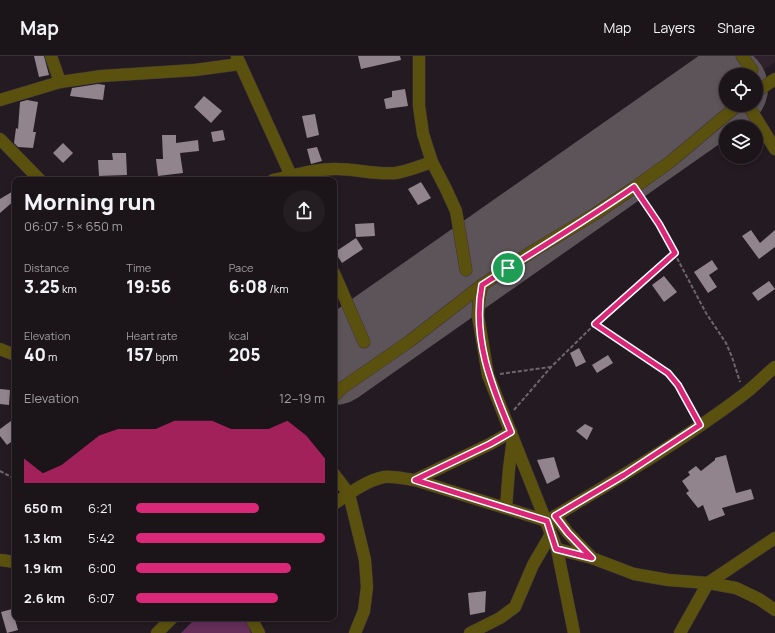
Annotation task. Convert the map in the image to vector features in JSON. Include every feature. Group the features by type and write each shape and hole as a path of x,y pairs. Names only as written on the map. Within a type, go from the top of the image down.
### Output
{"street":[{"path":"51,56 60,82"},
{"path":"419,56 419,106 423,134 432,162 456,211 466,270"},
{"path":"742,56 751,68"},
{"path":"0,100 60,82 102,76 195,70 238,60 292,177"},
{"path":"763,87 775,79"},
{"path":"337,393 410,341 482,285 533,251 595,214 670,162 730,112"},
{"path":"752,112 775,148"},
{"path":"0,139 37,177"},
{"path":"296,177 336,168 380,173 396,173 432,162"},
{"path":"337,280 364,342"},
{"path":"482,285 478,316 488,375 512,434 551,518 552,534 574,633"},
{"path":"0,350 12,354"},
{"path":"551,518 624,475 700,425 743,395 775,367"},
{"path":"415,480 512,434"},
{"path":"506,508 512,434"},
{"path":"337,502 349,494 383,477 397,477 415,480 506,508 551,518 592,558"},
{"path":"337,478 349,494 365,560 367,587 364,611 355,633"},
{"path":"470,633 500,618 515,607 533,565 552,534"},
{"path":"680,633 708,583 775,538"},
{"path":"556,549 592,558 634,574 668,580 708,583 736,588 759,599 775,610"},
{"path":"0,560 12,562"},
{"path":"157,633 169,621"},
{"path":"253,621 259,633"}],"path":[{"path":"634,187 659,224 693,291 726,343 732,357 743,395"},
{"path":"506,420 551,367 595,324 675,253"},
{"path":"595,324 668,373 678,385 700,425"},
{"path":"488,375 551,367"},
{"path":"0,471 12,477"}],"shaded area":[{"path":"738,56 775,56 775,62 763,70 763,68 721,68"},
{"path":"719,69 719,101 337,370 337,337"},
{"path":"193,621 247,621 251,633 181,633"}],"building":[{"path":"34,56 44,56 49,75 39,77"},
{"path":"358,56 400,56 401,60 361,69"},
{"path":"98,84 105,85 103,100 70,96 72,88"},
{"path":"405,89 408,106 386,109 384,99 392,97 392,91"},
{"path":"204,96 222,111 211,123 194,107"},
{"path":"27,100 38,102 33,132 36,132 33,148 18,147 14,143 16,128 18,129 20,102"},
{"path":"315,114 319,135 307,138 302,116"},
{"path":"223,130 225,140 213,142 211,132"},
{"path":"162,135 176,135 176,143 198,140 199,151 180,153 183,173 158,176 156,159 163,159"},
{"path":"63,143 73,153 63,163 53,153"},
{"path":"317,147 322,161 311,164 307,149"},
{"path":"112,153 126,153 127,175 99,176 98,160 113,160"},
{"path":"421,182 431,198 418,205 408,189"},
{"path":"12,192 12,203 0,213 0,199"},
{"path":"374,223 375,236 356,237 355,224"},
{"path":"751,230 760,243 775,230 775,247 759,259 742,236"},
{"path":"356,238 363,249 342,263 337,255 337,251"},
{"path":"712,260 718,269 709,275 717,287 708,293 694,272"},
{"path":"664,276 677,292 664,302 652,285"},
{"path":"769,281 775,289 758,301 752,293"},
{"path":"579,348 586,362 576,367 570,353"},
{"path":"608,355 613,363 597,373 592,365"},
{"path":"0,389 10,390 9,405 0,404"},
{"path":"12,420 12,441 7,445 0,436 0,429"},
{"path":"585,424 593,428 587,440 576,431"},
{"path":"726,455 736,493 751,489 754,499 722,508 725,515 709,521 703,505 698,508 686,493 689,491 682,481 690,475 688,472 696,466 701,471 715,460 715,458"},
{"path":"554,457 560,477 547,484 537,460"},
{"path":"486,591 485,612 470,615 468,593"},
{"path":"12,609 12,621 15,621 18,630 7,633 1,612"}],"runway":[{"path":"337,361 719,93"}],"route":[{"path":"634,187 659,224 675,253 595,324 668,373 678,385 700,425 683,438 555,516 568,533 592,558 556,549 547,521 415,480 490,444 511,432 488,375 478,316 482,285 508,268 533,251 595,214 634,187"}]}
